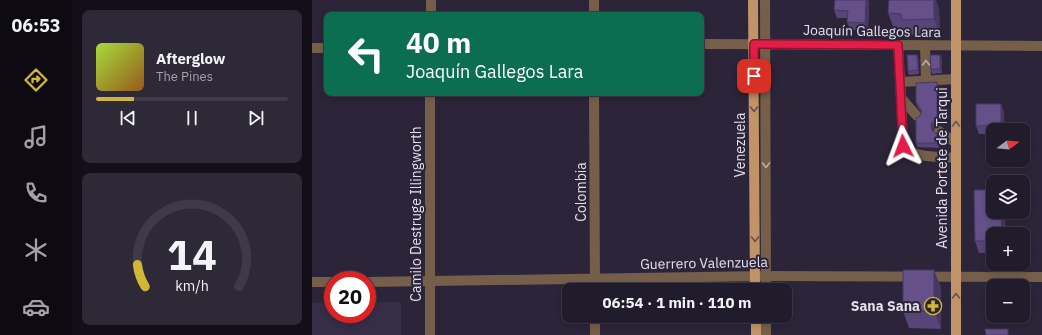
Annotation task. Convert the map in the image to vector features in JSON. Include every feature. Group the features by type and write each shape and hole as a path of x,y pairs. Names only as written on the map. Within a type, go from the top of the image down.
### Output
{"main road":[{"name":"Venezuela","path":"753,0 755,283"},
{"name":"Avenida Portete de Tarqui","path":"956,0 956,335"},
{"path":"756,323 756,335"}],"street":[{"path":"430,0 430,12"},
{"path":"594,0 594,12"},
{"name":"Venezuela","path":"765,0 766,283"},
{"name":"Joaquín Gallegos Lara","path":"704,44 1042,46"},
{"path":"898,45 903,146 907,151 916,154 956,158"},
{"path":"926,46 926,80"},
{"path":"312,48 324,48"},
{"path":"900,82 956,79"},
{"name":"Camilo Destruge Illingworth","path":"430,96 430,335"},
{"name":"Colombia","path":"594,96 595,283"},
{"path":"901,98 917,116"},
{"path":"939,131 956,143"},
{"name":"Guerrero Valenzuela","path":"376,282 766,276 1042,277"},
{"path":"312,282 324,282"},
{"path":"595,323 595,335"},
{"path":"766,323 766,335"}],"shaded area":[{"path":"324,302 324,323 376,323 376,302 401,302 401,335 312,335 312,303"}],"building":[{"path":"835,0 866,0 865,23 847,22 848,11 834,10"},
{"path":"889,0 934,0 934,19 902,20 901,14 888,13"},
{"path":"907,55 917,55 918,70 908,71"},
{"path":"930,55 940,55 940,69 931,69"},
{"path":"937,82 937,120 932,122 931,126 932,130 937,134 937,143 916,143 916,118 920,116 922,111 916,102 916,83"},
{"path":"976,104 1001,104 1001,123 986,123 986,126 976,126"},
{"path":"974,190 986,190 986,219 1001,219 1002,227 986,227 986,241 975,241"},
{"path":"903,270 934,270 934,311 903,311"},
{"path":"985,329 1008,329 1008,335 986,335"}],"place":[{"name":"Sana Sana","path":"933,306"}],"route":[{"path":"754,76 754,44 898,45 903,146"}]}
